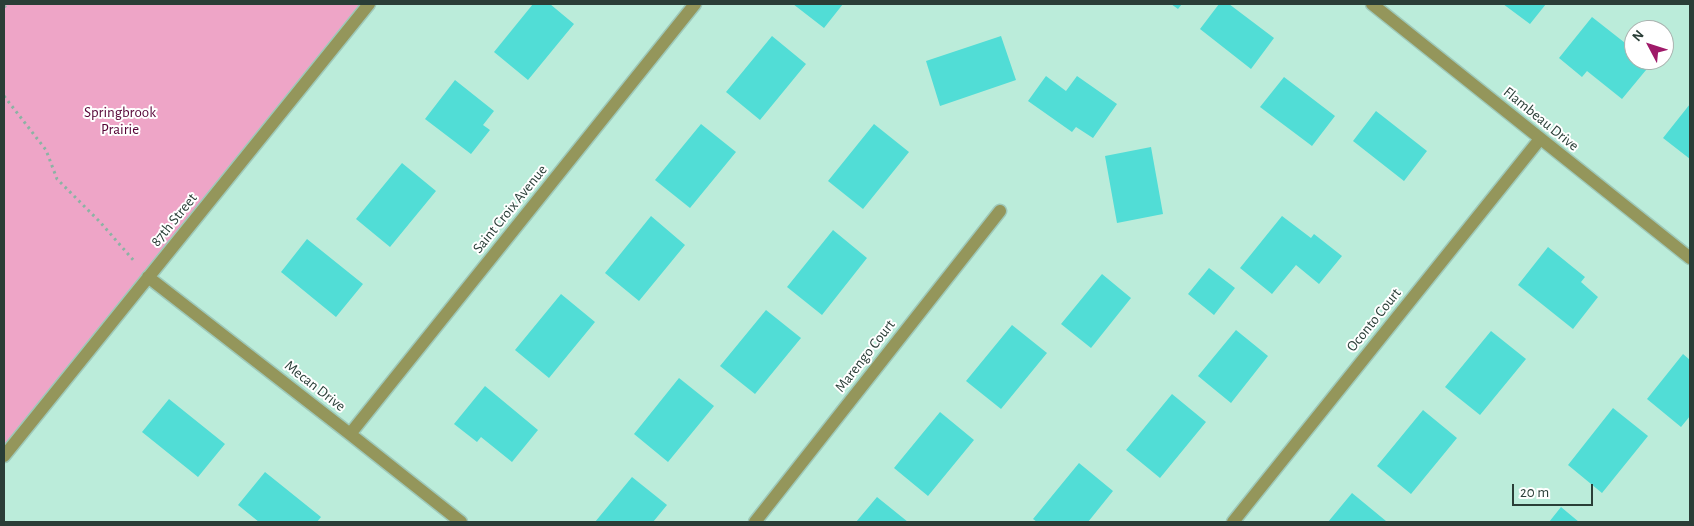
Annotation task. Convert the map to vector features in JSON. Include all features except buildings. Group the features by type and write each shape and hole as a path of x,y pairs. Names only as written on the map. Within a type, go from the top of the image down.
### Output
{"street":[{"name":"87th Street","path":"4,456 369,4"},
{"name":"Saint Croix Avenue","path":"350,434 695,4"},
{"name":"Flambeau Drive","path":"1372,4 1690,258"},
{"name":"Oconto Court","path":"1233,522 1540,139"},
{"name":"Marengo Court","path":"755,522 1000,211"},
{"name":"Mecan Drive","path":"148,277 461,522"}],"path":[{"path":"4,7 8,4"},
{"path":"4,96 46,150 57,179 100,222 148,277"}],"green space":[{"name":"Springbrook Prairie","path":"4,4 365,4 4,453"}]}
